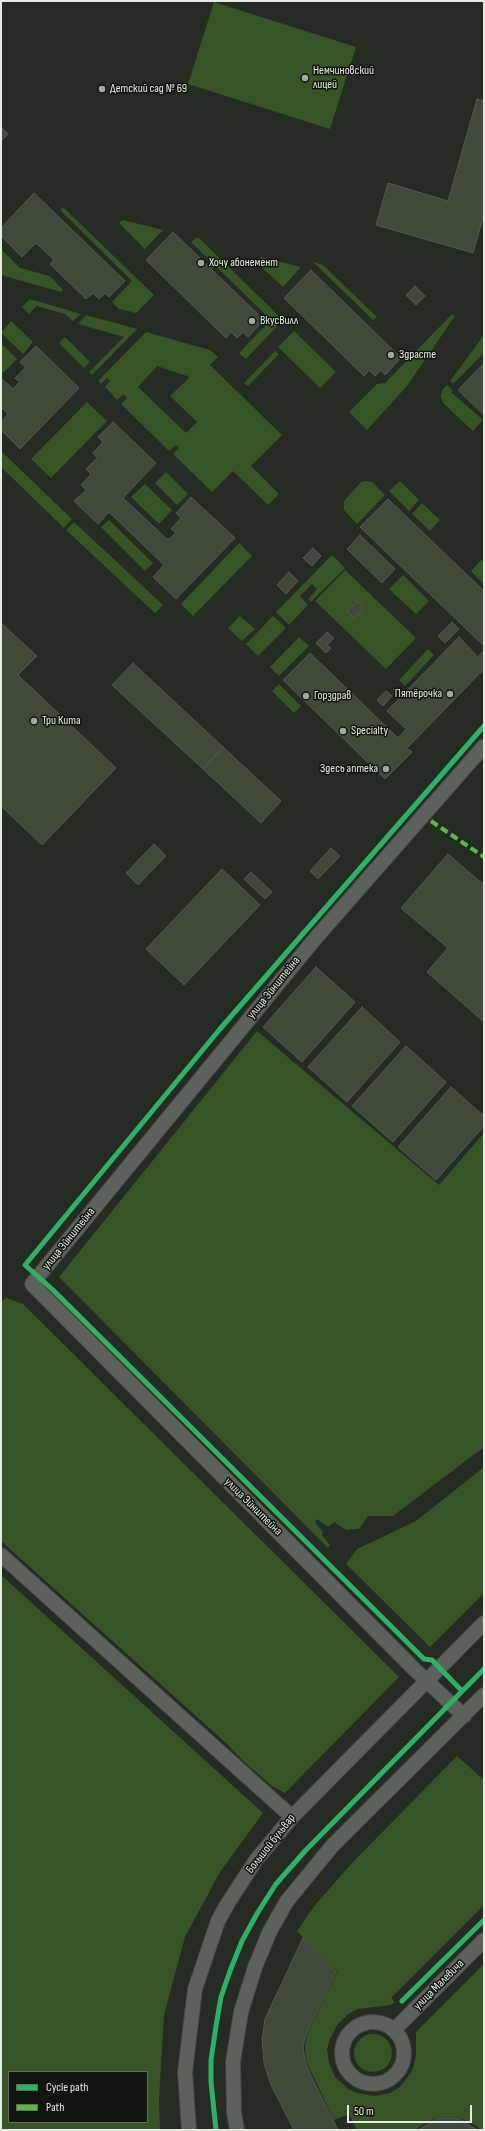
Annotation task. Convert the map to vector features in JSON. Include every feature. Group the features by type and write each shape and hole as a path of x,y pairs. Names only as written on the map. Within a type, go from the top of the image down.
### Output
{"street":[{"name":"улица Эйнштейна","path":"464,1716 426,1680 32,1284 314,940 484,746"},
{"path":"1,1555 292,1817"},
{"name":"Большой бульвар","path":"189,2130 185,2072 187,2041 195,1989 218,1921 228,1903 256,1860 292,1817 484,1623"},
{"path":"237,2130 234,2112 233,2062 240,2020 255,1968 270,1932 287,1901 333,1845 484,1695"},
{"name":"улица Малевича","path":"394,2030 484,1940"},
{"path":"372,2022 384,2024 394,2030 401,2040 404,2051 402,2063 396,2074 386,2081 374,2084 362,2082 352,2076 345,2066 342,2054 344,2042 350,2032 360,2025 372,2022"}],"green space":[{"path":"214,2 356,47 330,129 188,84"},
{"path":"63,207 154,295 136,313 119,309 112,302 132,281 60,210"},
{"path":"123,220 163,230 145,249 119,223"},
{"path":"196,238 199,238 283,320 246,359 239,353 271,320 191,242"},
{"path":"1,249 20,268 50,276 63,290 61,292 1,275"},
{"path":"261,257 301,267 283,287 256,262"},
{"path":"313,262 323,265 377,317 373,320"},
{"path":"30,299 81,314 73,321 65,314 37,306 29,314 22,307"},
{"path":"452,314 455,316 407,386 367,430 349,412 377,384 385,383"},
{"path":"86,315 137,329 92,375 89,372 124,337 78,324"},
{"path":"11,321 33,342 23,354 1,333"},
{"path":"294,331 336,372 320,388 278,347"},
{"path":"146,332 210,350 218,357 210,365 282,435 251,466 279,494 268,505 233,471 212,492 173,454 179,448 176,445 169,451 121,404 127,398 124,394 117,400 105,387 110,381 107,378 101,384 98,381","holes":["157,366 190,377 170,396 197,422 186,433 138,387"]},
{"path":"484,335 484,353 453,384 450,381"},
{"path":"65,337 90,362 84,368 59,343"},
{"path":"1,343 17,359 3,373 1,370"},
{"path":"275,351 279,354 248,386 244,383"},
{"path":"447,385 453,391 451,392 483,420 473,431 443,403 441,396 442,390"},
{"path":"87,402 107,421 51,478 31,459"},
{"path":"1,451 72,519 64,528 1,467"},
{"path":"166,472 188,494 177,505 155,483"},
{"path":"400,481 419,500 409,511 389,491"},
{"path":"361,482 372,482 385,495 357,524 344,510 344,501"},
{"path":"145,484 172,510 159,524 131,497"},
{"path":"422,503 440,520 430,531 412,514"},
{"path":"109,520 153,563 145,571 101,527"},
{"path":"74,522 163,605 155,613 66,530"},
{"path":"239,543 252,556 193,616 181,604"},
{"path":"332,555 345,568 311,602 308,599 317,589 312,584 300,596 308,605 289,625 276,612"},
{"path":"481,560 484,562 484,584 471,571"},
{"path":"345,570 416,638 386,669 315,601"},
{"path":"403,575 429,601 416,614 389,589"},
{"path":"240,616 255,629 242,641 228,628"},
{"path":"273,616 286,628 258,656 246,644"},
{"path":"299,637 309,646 279,676 270,667"},
{"path":"428,649 434,655 405,686 399,680"},
{"path":"279,684 301,706 294,713 272,691"},
{"path":"257,1031 439,1185 484,1133 484,1447 393,1516 368,1516 359,1529 346,1530 334,1522 328,1527 317,1519 315,1522 323,1532 322,1535 330,1545 328,1548 59,1277"},
{"path":"6,1298 23,1304 399,1677 285,1793 272,1786 243,1761 226,1743 1,1541 1,1302"},
{"path":"484,1467 484,1593 430,1647 346,1564 357,1549 416,1521"},
{"path":"1,1575 263,1813 220,1872 185,1937 164,2015 159,2098 160,2130 1,2130"},
{"path":"457,1756 484,1780 484,1905 391,1998 395,2002 391,2005 358,2009 348,2014 337,2025 327,2049 329,2063 335,2077 348,2089 357,2093 375,2096 390,2093 400,2087 412,2071 416,2056 416,2032 484,1964 484,2130 480,2130 477,2126 458,2117 438,2117 420,2126 416,2130 357,2130 349,2114 334,2120 306,2061 305,2045 308,2032 337,1972 297,1931 315,1905 352,1863"},
{"path":"369,2034 377,2034 384,2037 389,2042 392,2053 389,2064 384,2069 377,2072 369,2072 362,2069 357,2064 354,2057 354,2049 357,2042 362,2037"}],"building":[{"path":"477,99 484,101 484,215 473,253 376,225 388,183 448,201"},
{"path":"1,127 8,134 1,141"},
{"path":"34,193 125,281 109,297 105,293 99,299 93,293 86,299 50,264 54,260 36,243 22,257 1,236 1,228"},
{"path":"173,232 264,320 248,337 243,332 237,338 231,332 226,338 146,260"},
{"path":"311,270 401,358 385,375 381,370 375,376 369,370 364,376 284,298"},
{"path":"415,286 425,296 416,305 406,295"},
{"path":"36,346 79,388 20,449 1,430 1,422 8,414 1,407 1,378 13,389 20,382 15,378 26,367 20,362"},
{"path":"484,363 484,415 458,390"},
{"path":"113,422 156,463 123,498 168,540 176,533 171,529 181,518 176,513 191,497 235,538 176,599 153,577 164,565 109,512 98,524 74,501 86,490 81,485 91,474 86,469 97,458 93,453 103,442 98,437"},
{"path":"388,499 484,591 484,646 360,527"},
{"path":"360,535 395,569 382,583 347,549"},
{"path":"313,548 321,556 312,566 303,558"},
{"path":"289,572 298,581 286,594 277,585"},
{"path":"357,601 364,608 354,618 347,611"},
{"path":"452,622 459,629 445,643 438,636"},
{"name":"Три Кита","path":"1,623 37,656 18,675 116,768 42,845 1,806"},
{"path":"327,632 334,638 327,645 331,648 326,653 316,643"},
{"path":"459,637 478,657 484,650 484,669 407,748 412,752 385,779 283,680 310,653 398,738 406,729 387,711"},
{"path":"133,663 223,747 203,769 112,685"},
{"path":"386,691 392,696 383,706 377,700"},
{"path":"223,747 281,801 261,823 203,769"},
{"path":"154,844 166,856 138,885 126,873"},
{"path":"331,848 340,856 318,879 310,871"},
{"path":"448,854 484,885 484,1022 427,972 448,948 401,908"},
{"path":"222,869 260,905 184,985 146,949"},
{"path":"251,872 272,892 265,899 244,879"},
{"path":"316,967 355,1002 302,1062 263,1027"},
{"path":"362,1007 400,1042 347,1102 308,1067"},
{"path":"406,1046 446,1082 393,1142 352,1106"},
{"path":"451,1087 484,1116 484,1126 436,1180 398,1147"},
{"path":"303,1938 336,1972 307,2032 303,2046 305,2061 311,2076 338,2130 294,2130 271,2085 264,2063 262,2040 265,2019"},
{"path":"438,2118 458,2118 478,2130 418,2130"}],"marked path":[{"path":"431,821 484,857"}],"cycle path":[{"path":"462,1691 432,1660 424,1659 53,1290 25,1265 220,1029 484,726"},
{"path":"216,2130 211,2082 211,2060 221,1997 242,1941 258,1912 276,1884 305,1851 484,1669"},
{"path":"402,2001 484,1920"}],"place":[{"name":"Немчиновский лицей","path":"305,78"},
{"name":"Детский сад № 69","path":"102,89"},
{"name":"Хочу абонемент","path":"201,263"},
{"name":"ВкусВилл","path":"252,321"},
{"name":"Здрасте","path":"391,355"},
{"name":"Пятёрочка","path":"450,694"},
{"name":"Горздрав","path":"306,696"},
{"name":"Три Кита","path":"34,721"},
{"name":"Specialty","path":"343,731"},
{"name":"Здесь аптека","path":"386,769"}]}
